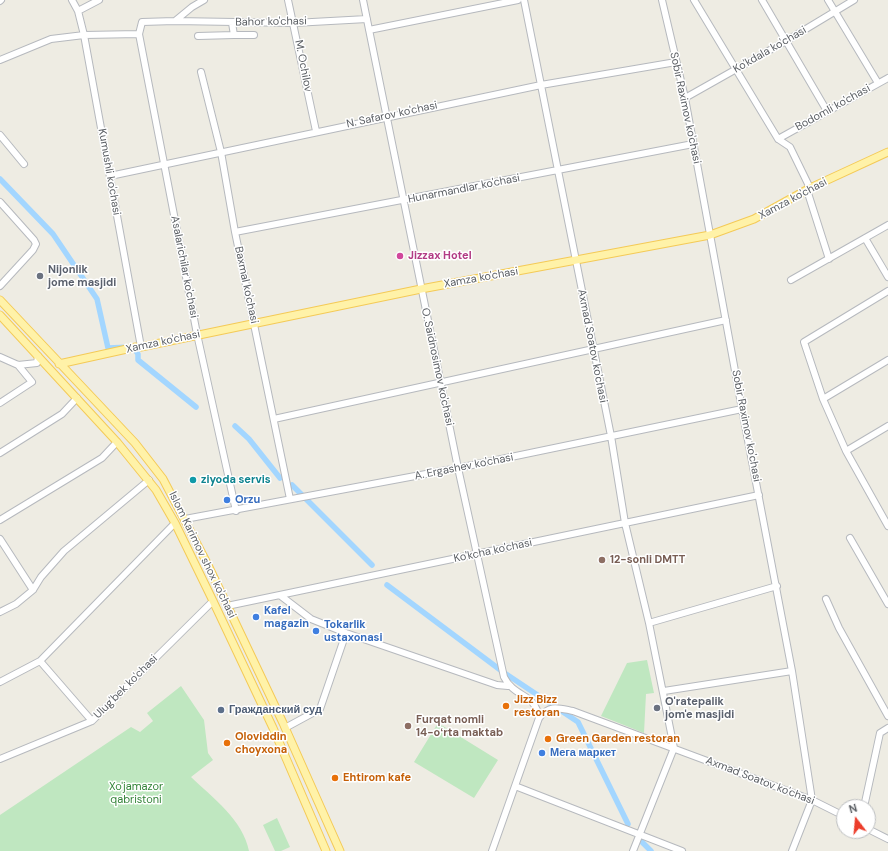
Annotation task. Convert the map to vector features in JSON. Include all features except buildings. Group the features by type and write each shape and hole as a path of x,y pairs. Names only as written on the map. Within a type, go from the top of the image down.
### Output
{"main road":[{"name":"Xamza ko'chasi","path":"59,364 197,334 421,289 710,235 754,219 809,189 888,152"},
{"name":"Islom Karimov shox ko'chasi","path":"0,300 59,364 136,443 163,478 227,606 284,726 340,851"},
{"name":"Islom Karimov shox ko'chasi","path":"0,314 117,442 149,480 175,523 213,601 273,728 326,851"},
{"path":"15,330 16,324 22,324"},
{"path":"273,728 277,731 281,730 284,726"},
{"path":"292,773 295,766 300,766 303,769"}],"street":[{"name":"Kumushli ko'chasi","path":"72,0 78,11 84,35 110,176 136,348"},
{"path":"78,11 99,0"},
{"path":"175,22 192,7 204,0"},
{"name":"M. Ochilov","path":"288,0 316,132"},
{"name":"O. Saidnosimov ko'chasi","path":"363,0 388,116 403,201 458,468 504,677 508,686"},
{"path":"370,30 518,0"},
{"name":"Axmad Soatov ko'chasi","path":"524,0 611,436 625,522 664,691 674,748"},
{"name":"Sobir Raximov ko'chasi","path":"662,0 685,98 742,409 777,586 812,800"},
{"path":"694,0 778,139 790,147 809,189 830,258"},
{"path":"762,0 827,111"},
{"path":"828,0 878,83"},
{"name":"Ko'kdala ko'chasi","path":"685,98 786,41 854,0"},
{"name":"Bahor ko'chasi","path":"142,22 294,23 367,19"},
{"name":"Asalarichilar ko'chasi","path":"142,22 139,34 197,334 236,511"},
{"path":"232,23 234,35"},
{"path":"0,60 51,40 84,35 139,34"},
{"path":"198,36 254,35"},
{"name":"N. Safarov ko'chasi","path":"110,176 541,84 676,62"},
{"name":"Baxmal ko'chasi","path":"201,72 221,152 235,232 290,499"},
{"name":"Bodomli ko'chasi","path":"778,139 888,78"},
{"path":"0,135 24,164"},
{"name":"Hunarmandlar ko'chasi","path":"235,232 403,201 693,144"},
{"path":"0,202 36,244 33,250 0,286"},
{"path":"791,280 888,225"},
{"path":"865,238 888,277"},
{"path":"888,291 804,342 823,399 846,450 888,526"},
{"path":"274,419 593,351 726,320"},
{"path":"18,365 37,363 38,356"},
{"path":"0,357 18,365 32,382 0,403"},
{"path":"823,399 888,360"},
{"path":"0,453 62,414 77,398"},
{"name":"A. Ergashev ko'chasi","path":"185,520 458,468 742,409"},
{"path":"846,450 888,426"},
{"path":"0,520 102,458 117,442"},
{"path":"0,612 16,604 33,590 41,577 64,551 149,480"},
{"name":"Ko'kcha ko'chasi","path":"227,606 281,596 625,522 759,495"},
{"path":"0,682 40,661 175,523"},
{"path":"850,538 888,604"},
{"path":"0,539 33,590"},
{"path":"649,622 777,586"},
{"path":"281,596 312,618 346,633 498,685 508,686 535,703 539,718 492,851"},
{"path":"826,599 839,628 888,716"},
{"name":"Ulug'bek ko'chasi","path":"0,758 92,721 213,601"},
{"path":"284,726 320,710 346,633"},
{"path":"40,661 92,721"},
{"path":"664,691 792,671"},
{"name":"Axmad Soatov ko'chasi","path":"539,718 546,710 557,708 573,711 812,800 836,812"},
{"path":"866,799 880,733 888,728"},
{"path":"632,851 674,748"},
{"path":"515,786 682,851"},
{"path":"792,851 812,800"},
{"path":"876,833 888,839"}],"green space":[{"path":"647,660 654,693 646,694 644,733 601,716 627,663"},
{"name":"Xo'jamazor qabristoni","path":"181,686 204,720 208,753 213,760 191,777 226,810 234,820 246,840 249,851 0,851 0,815 131,727 140,732 153,721 147,713"},
{"path":"438,723 498,760 474,798 414,762"},
{"path":"277,818 290,847 281,851 275,851 263,825"}],"waterway":[{"path":"0,179 53,234 97,299 108,348 133,347 138,354 138,360 196,407"},
{"path":"235,426 249,439 280,478"},
{"path":"292,485 372,565"},
{"path":"387,585 503,672 578,722 628,824"},
{"path":"642,842 651,851"}],"place":[{"name":"Jizzax Hotel","path":"400,256"},
{"name":"Nijonlik jome masjidi","path":"40,276"},
{"name":"ziyoda servis","path":"193,480"},
{"name":"Orzu","path":"227,500"},
{"name":"12-sonli DMTT","path":"602,560"},
{"name":"Kafel magazin","path":"256,617"},
{"name":"Tokarlik ustaxonasi","path":"316,631"},
{"name":"Jizz Bizz restoran","path":"506,706"},
{"name":"O'ratepalik jom'e masjidi","path":"657,708"},
{"name":"Гражданский суд","path":"221,710"},
{"name":"Furqat nomli 14-oʻrta maktab","path":"408,726"},
{"name":"Green Garden restoran","path":"548,739"},
{"name":"Oloviddin choyxona","path":"227,743"},
{"name":"Мега маркет","path":"542,753"},
{"name":"Ehtirom kafe","path":"335,778"}]}
